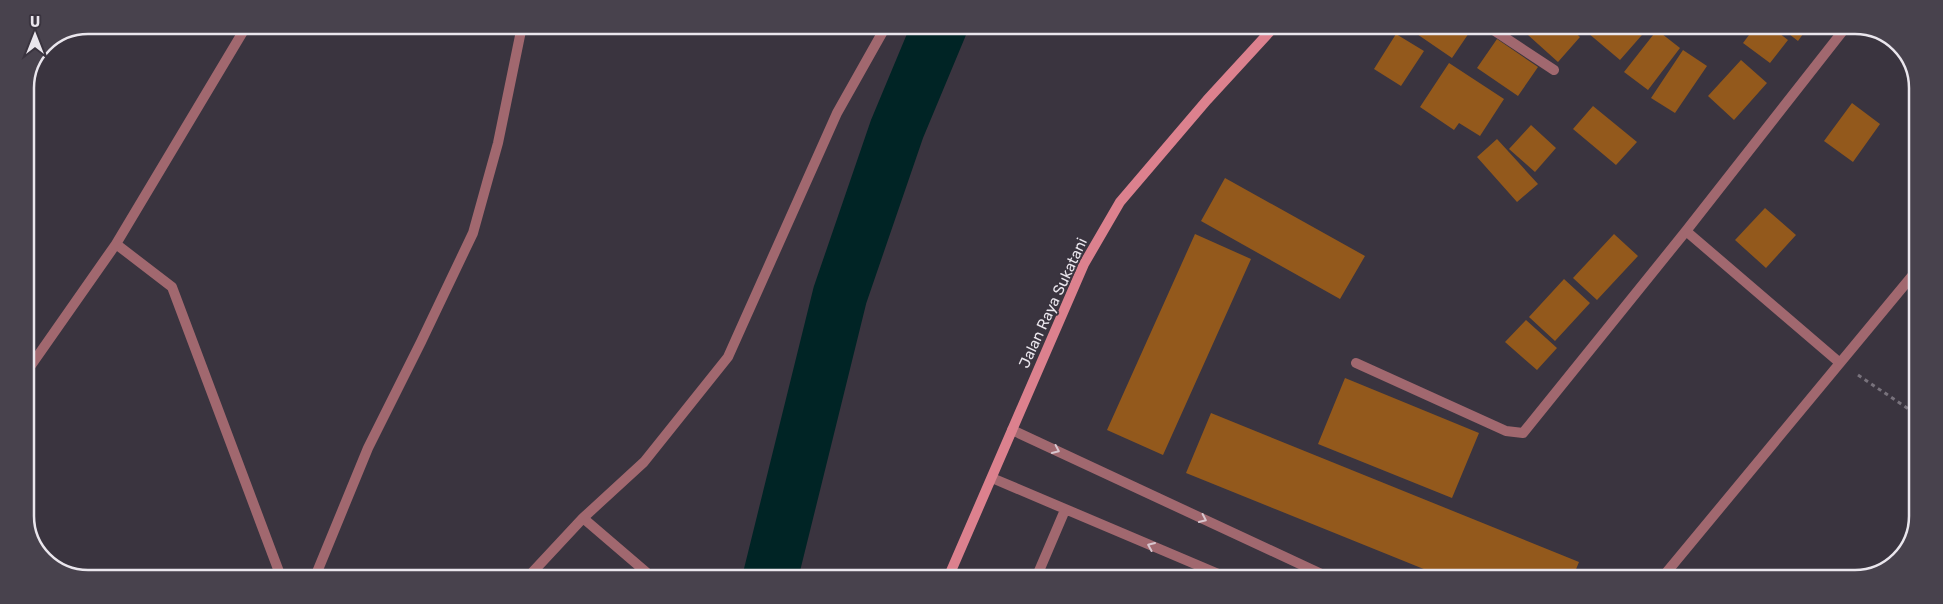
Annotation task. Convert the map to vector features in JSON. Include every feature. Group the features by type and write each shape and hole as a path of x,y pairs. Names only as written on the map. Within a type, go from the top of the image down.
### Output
{"main road":[{"name":"Jalan Raya Sukatani","path":"952,570 1084,264 1120,202 1207,100 1269,34"}],"street":[{"path":"34,361 116,244 242,34"},
{"path":"318,570 368,448 422,342 473,233 498,143 520,34"},
{"path":"535,570 583,518 644,462 728,357 837,114 882,34"},
{"path":"1499,34 1554,70"},
{"path":"1356,363 1506,431 1523,433 1686,232 1841,34"},
{"path":"1686,232 1840,363"},
{"path":"116,244 172,287 278,570"},
{"path":"1668,570 1909,280"},
{"path":"1012,430 1313,570"},
{"path":"992,478 1209,570"},
{"path":"1039,570 1065,510"},
{"path":"583,518 644,570"}],"path":[{"path":"1840,363 1909,409"}],"building":[{"path":"1396,34 1424,51 1401,86 1374,69"},
{"path":"1417,34 1468,34 1452,58"},
{"path":"1577,34 1580,37 1558,62 1528,35"},
{"path":"1589,34 1643,34 1620,60"},
{"path":"1654,34 1662,34 1680,48 1648,90 1624,72"},
{"path":"1750,34 1780,34 1788,40 1770,63 1743,43"},
{"path":"1789,34 1803,34 1798,41"},
{"path":"1497,39 1538,67 1518,96 1477,68"},
{"path":"1683,50 1707,66 1675,113 1651,98"},
{"path":"1741,60 1767,83 1734,120 1708,96"},
{"path":"1449,63 1504,99 1480,136 1459,123 1454,130 1420,107"},
{"path":"1852,103 1880,124 1853,162 1824,141"},
{"path":"1593,106 1637,142 1616,165 1573,129"},
{"path":"1531,125 1556,148 1535,172 1509,149"},
{"path":"1497,139 1538,184 1517,202 1477,157"},
{"path":"1225,178 1365,256 1340,299 1201,221"},
{"path":"1765,208 1796,235 1766,268 1735,240"},
{"path":"1195,234 1251,259 1163,455 1107,430"},
{"path":"1614,234 1638,256 1597,300 1573,278"},
{"path":"1564,279 1590,303 1555,341 1529,317"},
{"path":"1526,320 1557,348 1537,370 1505,342"},
{"path":"1345,378 1479,433 1452,498 1318,444"},
{"path":"1211,413 1579,562 1576,570 1426,570 1186,473"}],"waterway":[{"path":"772,570 840,295 897,129 937,34"}]}
